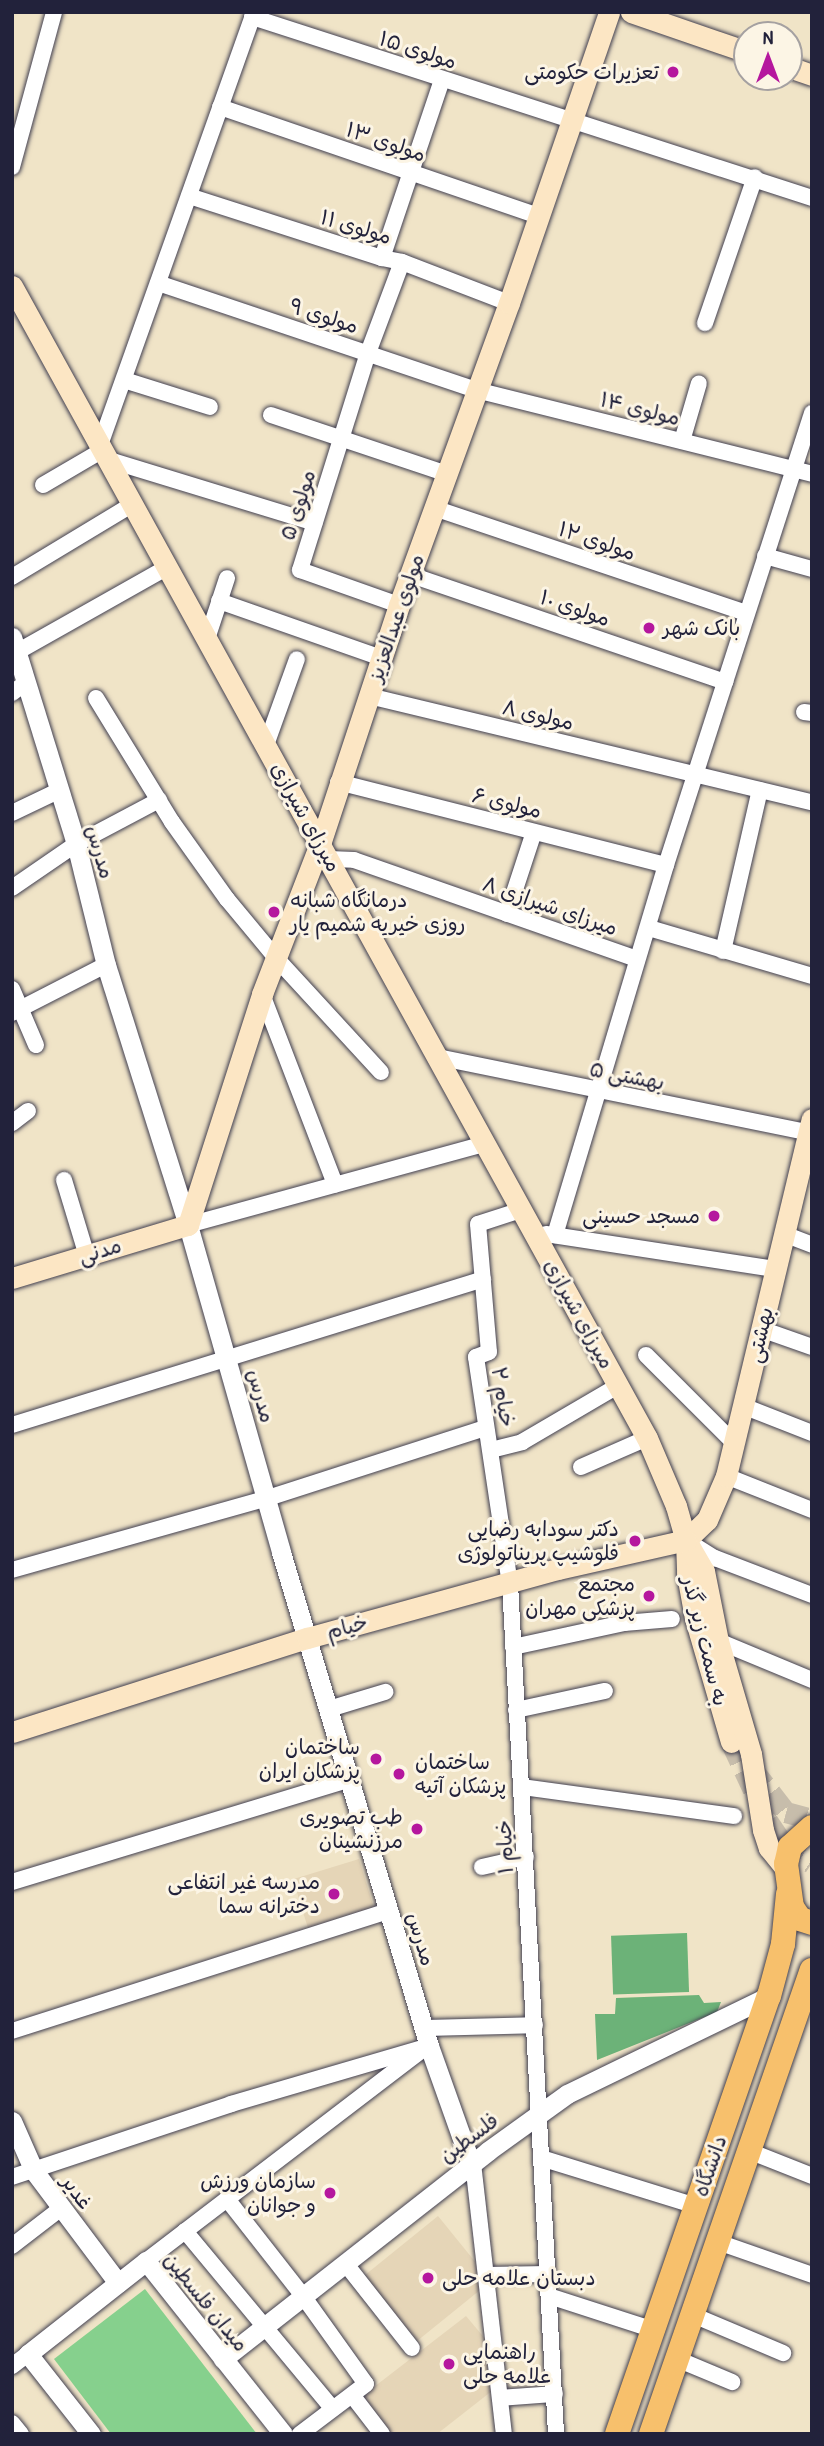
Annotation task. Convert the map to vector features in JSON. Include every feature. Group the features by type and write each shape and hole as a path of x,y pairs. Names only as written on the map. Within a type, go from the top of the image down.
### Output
{"main road":[{"name":"مولوی عبدالعزیز","path":"188,1225 262,994 325,850 338,782 509,303 609,12"},
{"path":"631,12 733,47"},
{"name":"میرزای شیرازی","path":"12,285 619,1385 647,1438 676,1506 686,1540"},
{"name":"بهشتی","path":"686,1540 708,1520 726,1476 811,1128"},
{"name":"مدنی","path":"12,1278 188,1225"},
{"path":"686,1540 704,1571 718,1642 751,1754 763,1830 769,1848 787,1881 796,1914 812,1923"},
{"name":"خیام","path":"12,1732 307,1638 686,1540"},
{"name":"به سمت زیر گذر","path":"686,1540 687,1574 695,1618 731,1742"},
{"name":"دانشگاه","path":"617,2434 769,1996 783,1944 790,1847 812,1827"},
{"name":"دانشگاه","path":"652,2434 748,2151 804,2015 812,1970"}],"street":[{"path":"12,167 54,12"},
{"path":"43,485 104,452 124,380 253,14"},
{"name":"مولوی ۱۵","path":"253,14 442,80 755,177 812,198"},
{"path":"382,258 442,80"},
{"name":"مولوی ۱۳","path":"220,107 539,216"},
{"path":"705,323 755,177"},
{"name":"مولوی ۱۱","path":"188,196 402,262 509,303"},
{"name":"مولوی ۵","path":"399,605 300,570 368,353 402,262"},
{"name":"مولوی ۹","path":"158,283 476,390"},
{"path":"124,380 210,407"},
{"path":"682,441 699,383"},
{"name":"مولوی ۱۴","path":"476,390 812,474"},
{"path":"555,1235 636,959 649,928 666,865 812,413"},
{"path":"271,415 447,474"},
{"path":"104,452 315,523"},
{"path":"12,577 133,504"},
{"name":"مولوی ۱۲","path":"434,508 746,613"},
{"path":"765,556 812,569"},
{"path":"15,645 92,609 167,567"},
{"name":"مولوی ۱۰","path":"411,575 725,682"},
{"path":"207,639 227,578"},
{"path":"219,601 382,657"},
{"name":"مدرس","path":"15,645 18,688 76,844 106,965 188,1225 265,1499 426,2037 472,2164"},
{"path":"265,744 297,659"},
{"name":"مولوی ۸","path":"369,696 812,802"},
{"path":"96,698 159,800 227,899 276,958 381,1072"},
{"name":"مولوی ۶","path":"338,782 666,865"},
{"path":"723,951 760,790"},
{"path":"12,813 58,791"},
{"path":"12,888 76,844 159,800"},
{"path":"507,914 534,832"},
{"name":"میرزای شیرازی ۸","path":"325,850 636,959"},
{"path":"649,928 812,976"},
{"path":"17,1011 106,965"},
{"path":"12,989 17,1011 36,1045"},
{"path":"262,994 335,1184"},
{"name":"بهشتی ۵","path":"437,1057 597,1091 811,1128"},
{"path":"12,1123 28,1111"},
{"path":"188,1225 485,1144"},
{"path":"64,1180 87,1255"},
{"name":"خیام ۲","path":"510,1584 476,1357 489,1352 478,1224 521,1210"},
{"path":"533,1231 776,1269"},
{"path":"784,1234 812,1245"},
{"path":"12,1425 483,1279"},
{"path":"761,1329 812,1347"},
{"path":"646,1354 734,1443"},
{"path":"491,1450 522,1442 619,1385"},
{"path":"743,1406 812,1433"},
{"path":"12,1570 265,1499 485,1428"},
{"path":"581,1467 647,1438"},
{"path":"726,1476 812,1510"},
{"path":"686,1540 715,1558 812,1595"},
{"name":"خیام ۱","path":"510,1584 556,2434"},
{"path":"513,1647 624,1623 672,1619"},
{"path":"718,1642 812,1680"},
{"path":"516,1710 605,1691"},
{"path":"328,1709 385,1692"},
{"path":"12,1882 350,1779"},
{"path":"522,1787 734,1816"},
{"path":"482,1867 526,1857"},
{"path":"12,2031 389,1911"},
{"name":"فلسطین","path":"223,2359 472,2164 567,2094 769,1996"},
{"path":"12,2177 426,2037 535,2025"},
{"path":"146,2261 244,2186 426,2037"},
{"name":"غدیر","path":"12,2121 34,2171 118,2283"},
{"path":"748,2151 812,2176"},
{"path":"541,2158 696,2206"},
{"path":"472,2164 504,2434"},
{"path":"227,2199 303,2296 366,2384 300,2434"},
{"path":"12,2246 60,2209"},
{"path":"185,2231 266,2325 333,2409"},
{"path":"718,2242 812,2275"},
{"name":"میدان فلسطین","path":"91,2434 20,2360 146,2261 283,2434"},
{"path":"345,2263 412,2348"},
{"path":"487,2276 548,2274"},
{"path":"549,2296 654,2330"},
{"path":"692,2315 783,2353"},
{"path":"677,2359 732,2382"},
{"path":"352,2395 382,2434"},
{"path":"500,2398 555,2395"},
{"path":"12,2423 21,2434"}],"shaded area":[{"name":"مدرسه غیر انتفاعی دخترانه سما","path":"359,1859 375,1911 309,1931 293,1879"},
{"name":"دبستان علامه حلی","path":"438,2216 491,2281 417,2341 364,2276"},
{"name":"راهنمایی علامه حلی","path":"466,2316 487,2341 497,2387 437,2434 390,2434 361,2397"}],"green space":[{"path":"687,1933 689,1992 613,1995 611,1936"},
{"path":"699,1995 704,2003 721,2002 717,2012 597,2060 595,2014 615,2014 616,1998"},
{"path":"145,2289 257,2434 111,2434 54,2359"}],"tunnel":[{"path":"731,1742 768,1821 784,1845 812,1863"},
{"path":"752,1768 786,1812 812,1819"}],"place":[{"name":"تعزیرات حکومتی","path":"673,72"},
{"name":"بانک شهر","path":"649,628"},
{"name":"درمانگاه شبانه روزی خیریه شمیم یار","path":"274,912"},
{"name":"مسجد حسینی","path":"714,1216"},
{"name":"دکتر سودابه رضایی فلوشیپ پریناتولوژی","path":"635,1541"},
{"name":"مجتمع پزشکی مهران","path":"649,1596"},
{"name":"ساختمان پزشکان ایران","path":"376,1759"},
{"name":"ساختمان پزشکان آتیه","path":"399,1774"},
{"name":"طب تصویری مرزنشینان","path":"417,1829"},
{"name":"مدرسه غیر انتفاعی دخترانه سما","path":"334,1894"},
{"name":"سازمان ورزش و جوانان","path":"330,2193"},
{"name":"دبستان علامه حلی","path":"428,2278"},
{"name":"راهنمایی علامه حلی","path":"449,2364"}]}
